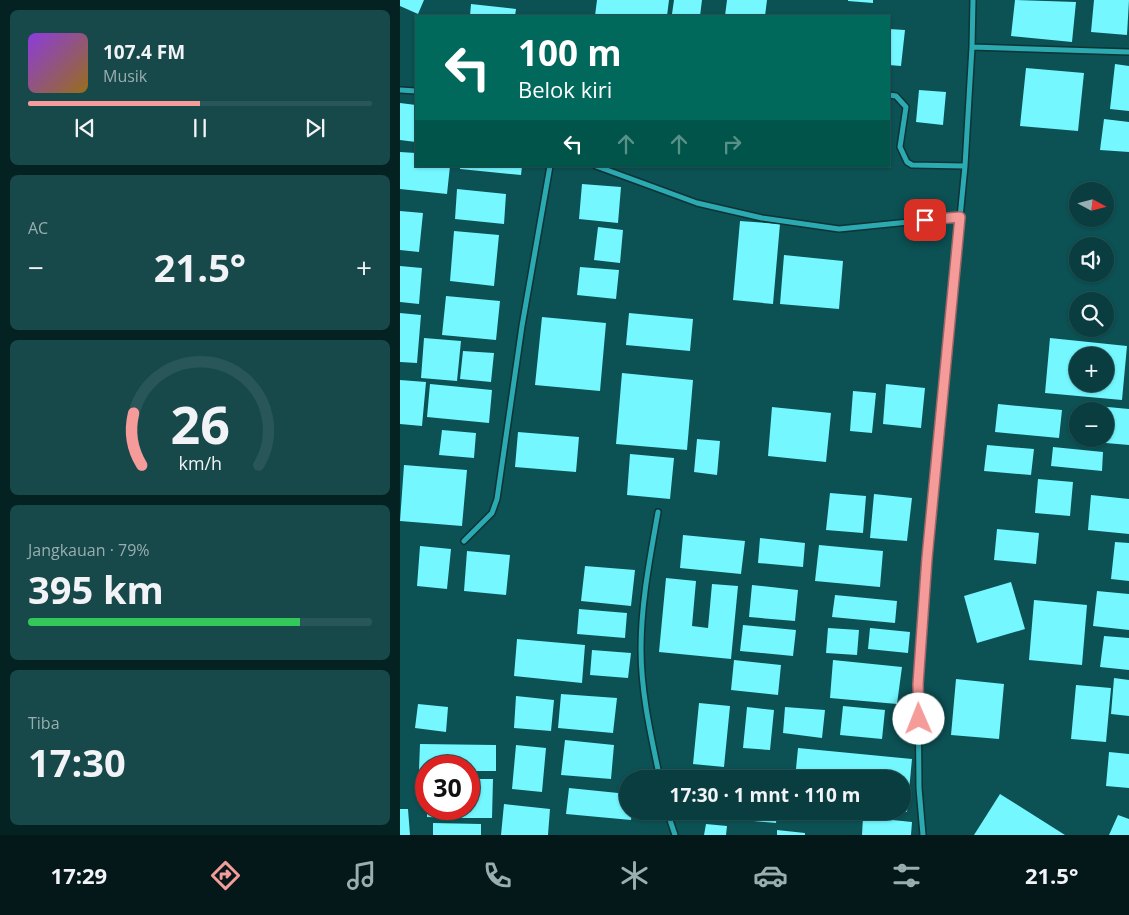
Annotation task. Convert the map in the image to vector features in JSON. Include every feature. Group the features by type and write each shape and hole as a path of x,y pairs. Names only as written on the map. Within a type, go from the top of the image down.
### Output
{"street":[{"path":"923,835 919,788 918,684 927,558 965,166 973,0"},
{"path":"972,47 1129,52"},
{"path":"400,90 415,91"},
{"path":"890,94 896,96 906,107 900,147 902,155 907,162 912,165 965,166"},
{"path":"464,541 492,513 497,499 522,326 550,167"},
{"path":"598,167 697,203 762,218 839,229 960,217"},
{"path":"658,512 644,593 641,650 646,714 658,770"},
{"path":"670,820 675,835"}],"building":[{"path":"400,0 424,0 418,14 400,6"},
{"path":"597,0 669,0 667,15 595,15"},
{"path":"674,0 702,0 700,15 672,14"},
{"path":"727,0 767,0 765,15 725,15"},
{"path":"873,0 873,3 848,1"},
{"path":"1015,0 1076,2 1072,42 1011,36"},
{"path":"1094,0 1129,0 1127,35 1091,32"},
{"path":"471,4 516,9 515,15 470,15"},
{"path":"890,29 905,30 901,66 890,65"},
{"path":"1115,64 1129,66 1129,111 1110,109"},
{"path":"1026,68 1084,73 1078,131 1020,126"},
{"path":"919,90 946,92 943,125 916,122"},
{"path":"400,103 415,105 415,142 400,140"},
{"path":"1104,119 1129,122 1129,152 1100,150"},
{"path":"400,152 415,153 415,167 450,167 447,194 400,189"},
{"path":"460,167 522,167 521,175 460,169"},
{"path":"582,184 621,187 618,223 579,219"},
{"path":"457,189 506,194 504,224 455,219"},
{"path":"400,211 423,213 419,252 400,250"},
{"path":"740,221 780,224 773,304 733,300"},
{"path":"598,227 623,230 620,263 594,260"},
{"path":"454,231 499,235 494,286 450,281"},
{"path":"784,255 843,261 839,309 780,304"},
{"path":"400,266 422,268 419,304 400,302"},
{"path":"580,267 619,270 616,299 577,295"},
{"path":"446,296 500,301 496,340 442,335"},
{"path":"400,313 421,315 417,363 400,362"},
{"path":"629,313 693,319 690,351 626,345"},
{"path":"542,317 606,323 600,391 535,385"},
{"path":"424,338 461,341 457,381 421,378"},
{"path":"1050,338 1127,346 1122,400 1045,393"},
{"path":"463,351 494,353 491,382 460,379"},
{"path":"622,373 693,380 687,450 616,444"},
{"path":"400,380 426,382 422,426 400,424"},
{"path":"430,384 492,390 489,423 427,417"},
{"path":"886,384 925,388 921,428 883,424"},
{"path":"853,391 876,393 872,433 850,431"},
{"path":"998,404 1062,410 1059,438 995,432"},
{"path":"772,407 831,413 826,462 768,456"},
{"path":"1114,408 1129,409 1129,445 1114,444"},
{"path":"442,430 476,433 474,458 439,455"},
{"path":"518,432 579,437 576,472 515,467"},
{"path":"697,439 720,441 717,475 694,472"},
{"path":"987,445 1034,449 1031,475 984,471"},
{"path":"1053,447 1103,452 1102,471 1051,466"},
{"path":"630,454 674,458 670,499 627,495"},
{"path":"404,465 467,470 462,526 400,521"},
{"path":"1038,479 1073,482 1070,516 1035,513"},
{"path":"830,493 866,496 863,533 826,530"},
{"path":"874,494 912,498 907,541 870,538"},
{"path":"1091,495 1129,499 1129,534 1088,530"},
{"path":"997,529 1039,533 1036,564 994,560"},
{"path":"683,535 745,541 741,574 680,568"},
{"path":"760,538 805,543 803,567 758,563"},
{"path":"1115,542 1129,543 1129,581 1111,579"},
{"path":"819,545 883,551 880,587 815,581"},
{"path":"420,546 451,549 447,589 417,586"},
{"path":"467,551 510,555 506,595 464,591"},
{"path":"585,566 635,570 631,606 581,601"},
{"path":"666,578 696,581 692,626 708,628 712,584 738,586 731,659 659,652"},
{"path":"1011,582 1025,629 977,643 964,596"},
{"path":"752,585 798,590 795,621 749,617"},
{"path":"1097,591 1129,594 1129,630 1093,626"},
{"path":"835,595 897,601 895,623 832,617"},
{"path":"1034,600 1087,605 1082,665 1029,660"},
{"path":"579,609 627,613 625,638 577,634"},
{"path":"743,625 796,630 793,656 740,651"},
{"path":"828,628 859,630 857,655 826,653"},
{"path":"870,628 910,632 908,653 868,649"},
{"path":"1104,636 1129,638 1129,670 1100,667"},
{"path":"517,639 585,645 582,683 514,676"},
{"path":"592,650 631,653 628,678 590,675"},
{"path":"734,660 781,665 778,695 731,690"},
{"path":"833,660 902,667 897,704 830,698"},
{"path":"1114,678 1129,680 1129,716 1111,714"},
{"path":"956,679 1004,684 999,739 951,735"},
{"path":"1076,685 1111,688 1106,742 1071,739"},
{"path":"561,694 617,698 613,733 558,728"},
{"path":"516,696 554,700 551,731 514,728"},
{"path":"699,703 730,706 724,767 693,764"},
{"path":"418,704 448,707 446,732 415,728"},
{"path":"843,706 885,710 882,739 840,735"},
{"path":"747,707 774,710 770,750 743,748"},
{"path":"785,707 825,710 822,738 783,733"},
{"path":"565,740 614,745 611,779 561,775"},
{"path":"420,744 496,745 496,771 480,771 480,755 420,755"},
{"path":"516,745 546,748 542,792 512,789"},
{"path":"798,748 912,759 911,770 796,770"},
{"path":"1109,752 1129,754 1129,788 1106,786"},
{"path":"480,779 493,779 492,818 480,818"},
{"path":"569,788 619,793 619,819 566,814"},
{"path":"1000,794 1065,835 974,835"},
{"path":"504,804 550,809 548,835 501,835"},
{"path":"400,809 408,809 410,835 400,835"},
{"path":"1118,815 1129,819 1129,835 1109,835"},
{"path":"743,820 776,820 776,823"},
{"path":"863,820 912,822 911,835 862,835"},
{"path":"433,823 481,824 481,835 433,835"},
{"path":"706,824 727,826 726,835 704,835"},
{"path":"777,830 805,833 805,835 777,835"}],"route":[{"path":"919,719 918,684 927,558 960,217 925,220"}]}
